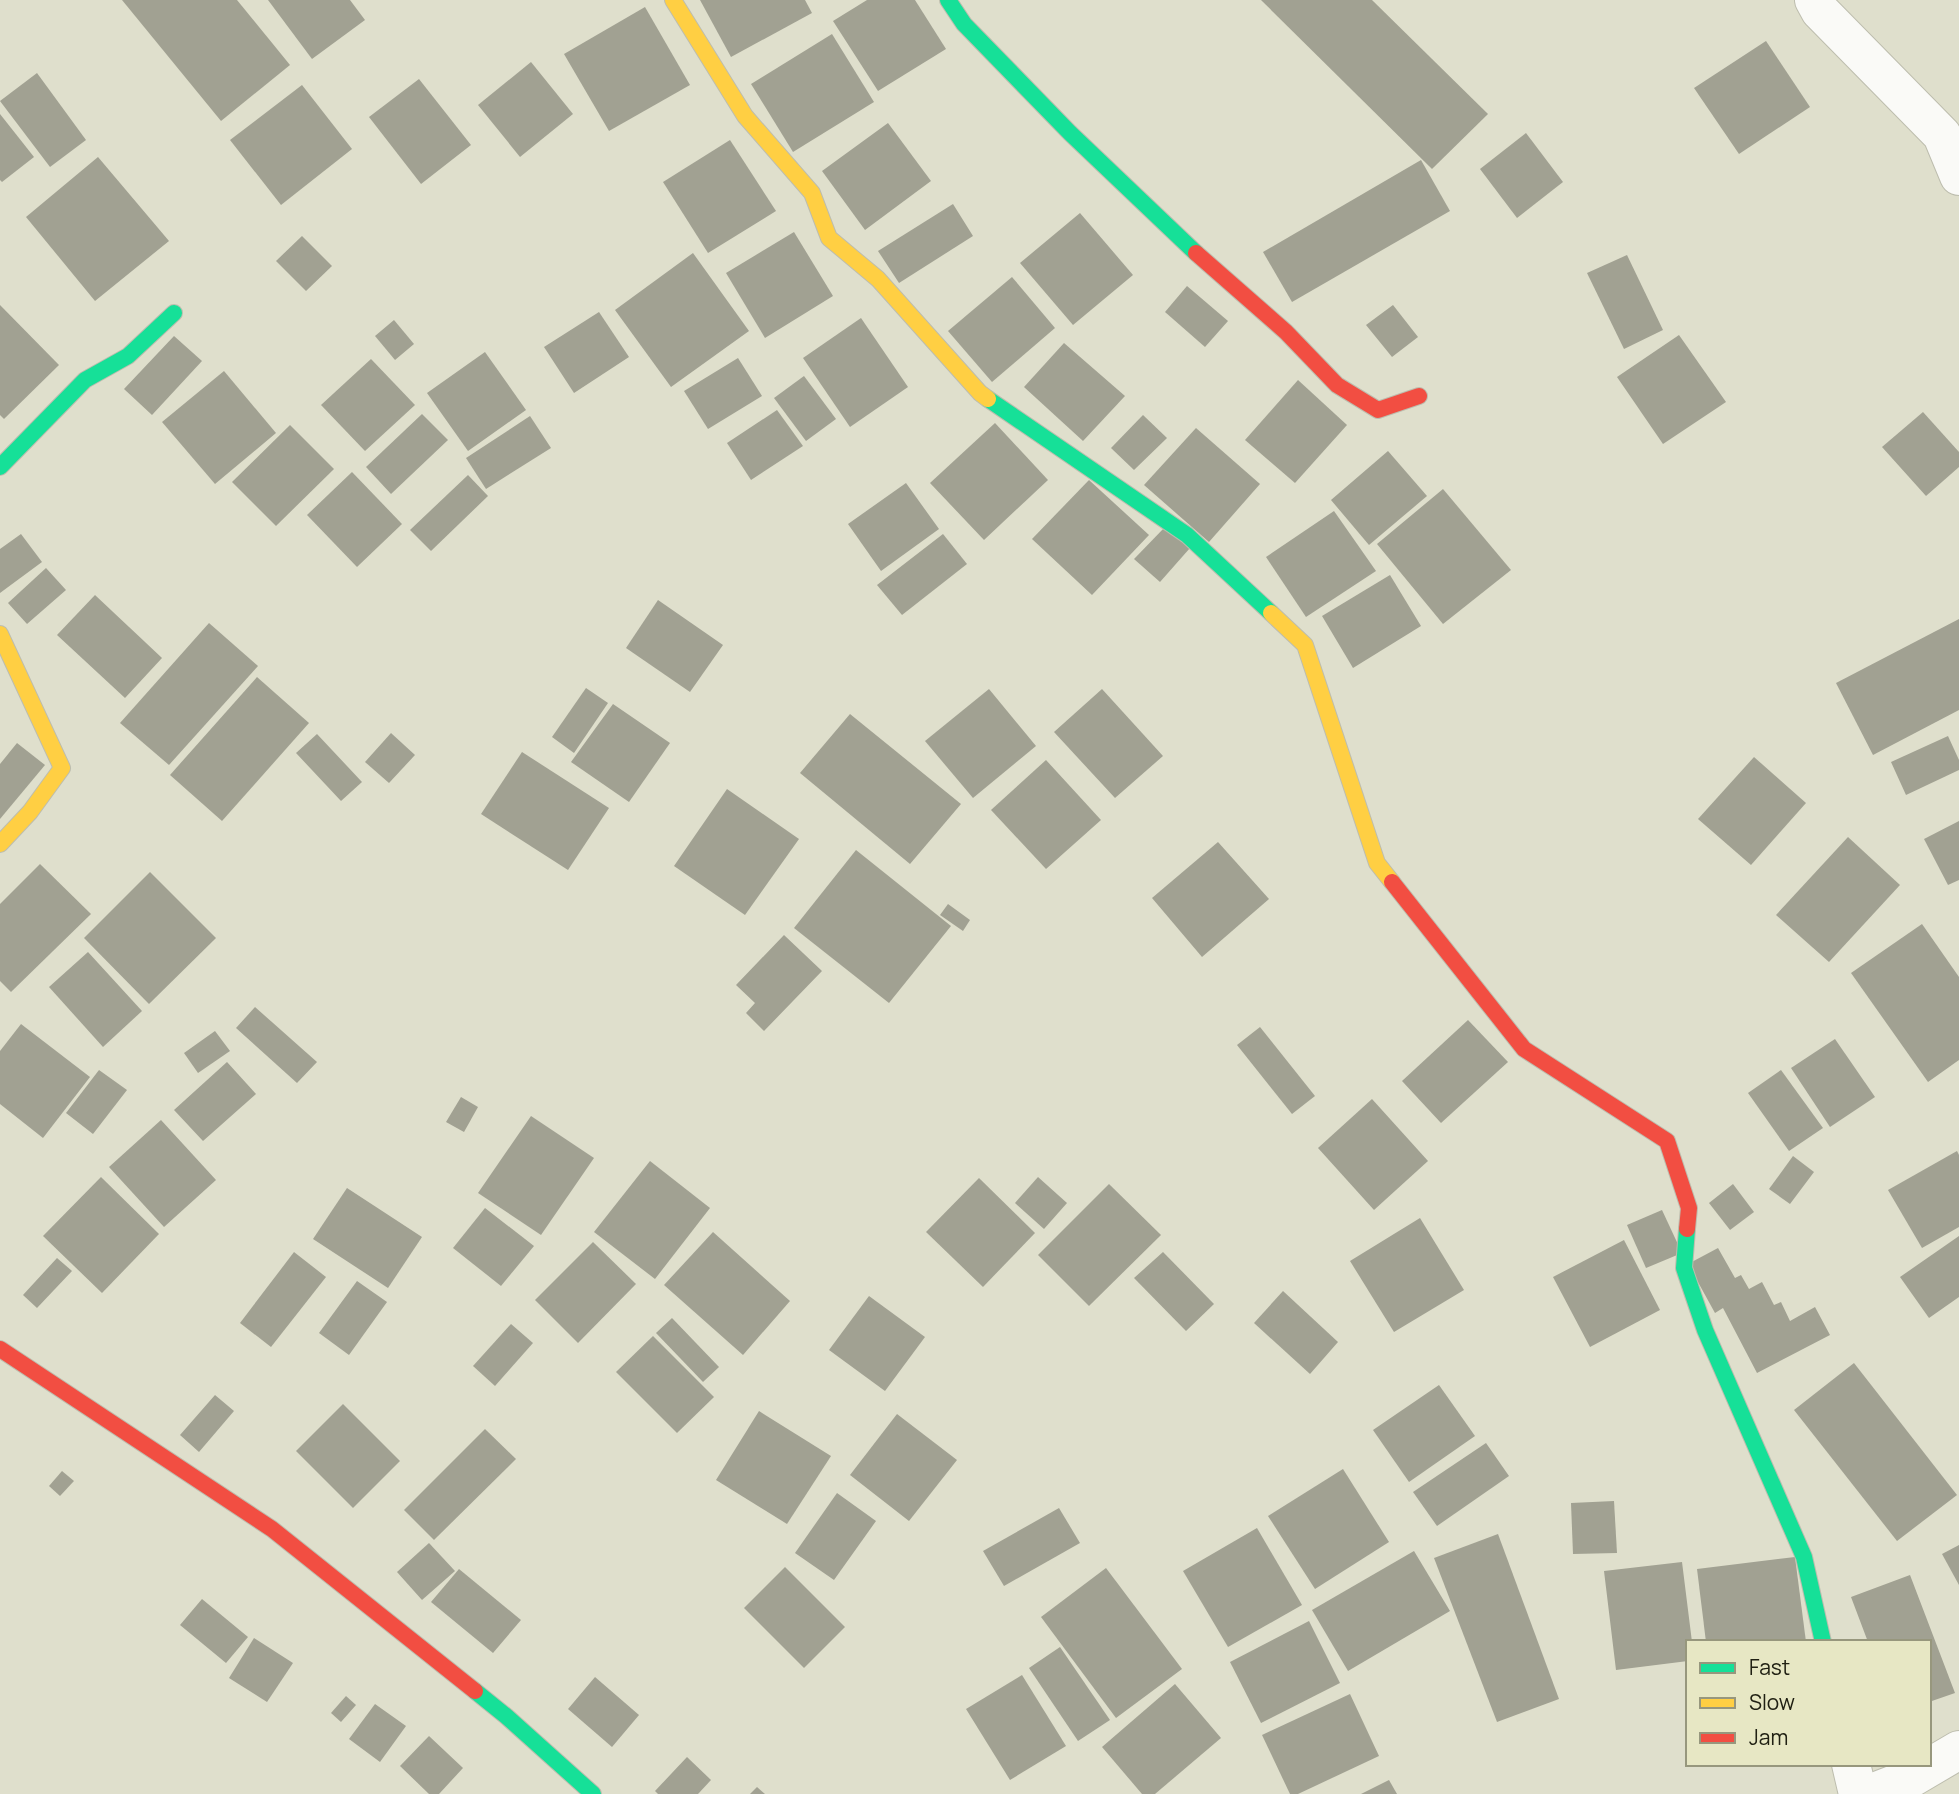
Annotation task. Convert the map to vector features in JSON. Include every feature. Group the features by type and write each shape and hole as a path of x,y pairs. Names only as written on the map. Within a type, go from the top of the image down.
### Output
{"street":[{"path":"673,0 745,116 812,193 828,238 878,279 980,393 1187,535 1305,645 1377,863 1524,1049 1667,1142 1689,1208 1684,1268 1705,1330 1804,1557 1823,1640"},
{"path":"948,0 964,24 1070,134 1190,248 1286,332 1337,385 1378,410 1419,396"},
{"path":"1814,0 1820,11 1942,135 1959,176"},
{"path":"0,467 85,380 128,356 174,313"},
{"path":"0,634 62,768 30,812 0,845"},
{"path":"0,1349 272,1529 506,1716 593,1794"},
{"path":"1869,1794 1913,1777 1959,1750"},
{"path":"1851,1766 1858,1794"}],"building":[{"path":"122,0 237,0 290,65 221,121"},
{"path":"268,0 350,0 365,20 312,59"},
{"path":"700,0 805,0 812,13 731,57"},
{"path":"867,0 915,0 946,49 878,91 833,21"},
{"path":"1261,0 1372,0 1488,114 1432,169"},
{"path":"645,7 690,85 609,131 564,54"},
{"path":"832,34 874,102 793,152 751,84"},
{"path":"1766,41 1810,107 1739,154 1694,88"},
{"path":"531,62 573,114 520,157 478,105"},
{"path":"37,73 86,140 50,167 0,101"},
{"path":"419,79 471,145 421,184 369,117"},
{"path":"302,85 352,149 281,205 230,140"},
{"path":"0,114 34,157 2,182 0,180"},
{"path":"888,123 931,181 865,230 822,171"},
{"path":"1526,133 1563,182 1517,218 1480,169"},
{"path":"730,140 776,211 708,253 663,182"},
{"path":"98,157 169,241 95,301 26,217"},
{"path":"1421,160 1450,211 1292,302 1263,252"},
{"path":"953,204 973,236 899,283 878,251"},
{"path":"1080,213 1133,275 1073,325 1020,263"},
{"path":"794,232 833,296 765,338 726,273"},
{"path":"302,236 332,266 306,291 276,261"},
{"path":"693,253 749,331 671,387 615,310"},
{"path":"1627,255 1663,330 1624,349 1587,273"},
{"path":"1012,277 1055,328 992,382 948,331"},
{"path":"1187,286 1228,321 1205,347 1165,312"},
{"path":"0,305 59,365 4,419 0,415"},
{"path":"1393,305 1418,337 1392,357 1366,325"},
{"path":"599,312 629,357 574,393 544,347"},
{"path":"861,318 908,387 850,427 803,358"},
{"path":"394,320 414,344 395,360 375,336"},
{"path":"1679,335 1726,402 1663,444 1617,377"},
{"path":"174,336 202,361 152,415 124,389"},
{"path":"1064,343 1125,396 1083,441 1024,387"},
{"path":"485,352 526,410 468,451 427,393"},
{"path":"738,358 762,396 708,429 684,391"},
{"path":"371,359 415,405 365,451 321,405"},
{"path":"224,371 276,433 215,484 162,422"},
{"path":"804,376 836,419 806,441 774,398"},
{"path":"1298,380 1347,425 1295,483 1245,440"},
{"path":"777,410 803,446 751,480 727,443"},
{"path":"1923,412 1959,452 1959,467 1926,496 1882,447"},
{"path":"422,414 448,440 391,494 366,467"},
{"path":"1143,415 1167,438 1134,470 1111,448"},
{"path":"530,416 551,448 486,489 466,458"},
{"path":"995,423 1048,480 984,540 930,483"},
{"path":"290,425 334,469 276,526 232,482"},
{"path":"1196,428 1260,484 1209,542 1144,485"},
{"path":"1388,451 1427,496 1369,545 1331,500"},
{"path":"352,472 402,524 357,567 307,515"},
{"path":"468,475 488,496 431,551 410,530"},
{"path":"1089,480 1149,535 1092,595 1032,539"},
{"path":"906,483 939,529 881,571 848,524"},
{"path":"1443,489 1511,570 1443,624 1377,544"},
{"path":"1334,511 1376,571 1306,617 1266,557"},
{"path":"1166,526 1190,548 1160,582 1134,559"},
{"path":"21,534 42,562 0,593 0,549"},
{"path":"943,534 967,564 902,615 877,585"},
{"path":"46,568 66,590 27,624 8,603"},
{"path":"1390,575 1421,626 1353,668 1322,616"},
{"path":"95,595 162,658 125,698 57,635"},
{"path":"658,600 723,645 690,692 626,648"},
{"path":"1959,619 1959,710 1873,755 1836,683"},
{"path":"209,623 258,666 169,765 120,723"},
{"path":"257,677 309,723 222,821 170,775"},
{"path":"586,688 608,703 574,753 552,737"},
{"path":"989,689 1036,746 973,798 925,741"},
{"path":"1102,689 1163,756 1115,798 1054,732"},
{"path":"613,704 670,743 629,802 571,762"},
{"path":"850,714 961,804 910,864 800,773"},
{"path":"391,733 415,755 389,783 365,762"},
{"path":"317,734 362,782 341,801 296,753"},
{"path":"1948,736 1959,760 1959,770 1906,795 1891,762"},
{"path":"17,743 45,765 0,819 0,764"},
{"path":"522,752 609,808 568,870 481,814"},
{"path":"1754,757 1806,803 1751,865 1698,819"},
{"path":"1046,760 1101,820 1046,869 991,810"},
{"path":"727,789 799,839 745,915 674,866"},
{"path":"1959,821 1959,880 1948,885 1924,839"},
{"path":"1848,837 1900,885 1829,962 1776,915"},
{"path":"1218,842 1269,899 1202,957 1152,898"},
{"path":"856,850 951,926 889,1003 794,928"},
{"path":"40,864 91,914 11,992 0,981 0,904"},
{"path":"150,872 216,938 149,1004 84,938"},
{"path":"948,904 970,920 963,931 940,915"},
{"path":"1922,924 1959,977 1959,1060 1928,1082 1851,973"},
{"path":"784,935 822,971 764,1031 746,1013 755,1003 736,985"},
{"path":"88,952 142,1011 103,1047 49,987"},
{"path":"255,1007 317,1062 297,1083 236,1028"},
{"path":"1468,1020 1508,1062 1441,1123 1402,1081"},
{"path":"21,1024 90,1077 43,1138 0,1104 0,1051"},
{"path":"1260,1027 1315,1096 1292,1114 1237,1045"},
{"path":"215,1031 230,1051 198,1073 184,1053"},
{"path":"1835,1039 1875,1097 1830,1127 1791,1068"},
{"path":"227,1062 256,1094 203,1141 174,1110"},
{"path":"99,1070 127,1090 93,1134 66,1113"},
{"path":"1781,1070 1823,1128 1789,1151 1748,1093"},
{"path":"461,1097 478,1107 464,1132 446,1122"},
{"path":"1372,1099 1428,1161 1374,1210 1318,1148"},
{"path":"531,1116 594,1158 541,1235 478,1193"},
{"path":"161,1120 216,1180 164,1227 109,1167"},
{"path":"1957,1151 1959,1227 1922,1248 1888,1190"},
{"path":"1793,1156 1814,1172 1790,1204 1769,1189"},
{"path":"650,1161 710,1208 655,1279 594,1232"},
{"path":"101,1177 159,1234 102,1293 43,1236"},
{"path":"1038,1177 1067,1203 1044,1229 1015,1203"},
{"path":"979,1178 1035,1233 983,1287 926,1232"},
{"path":"1109,1184 1161,1235 1089,1306 1038,1255"},
{"path":"1733,1184 1754,1212 1730,1230 1709,1203"},
{"path":"347,1188 422,1237 388,1288 313,1239"},
{"path":"485,1208 534,1246 501,1286 453,1248"},
{"path":"1662,1210 1682,1253 1646,1268 1627,1225"},
{"path":"1420,1218 1464,1290 1394,1332 1350,1261"},
{"path":"713,1232 790,1301 743,1355 664,1285"},
{"path":"1959,1236 1959,1297 1929,1318 1900,1277"},
{"path":"1624,1240 1660,1310 1590,1347 1553,1277"},
{"path":"593,1242 636,1284 578,1343 535,1300"},
{"path":"1718,1248 1735,1278 1741,1275 1749,1289 1762,1282 1774,1305 1781,1302 1790,1321 1815,1307 1830,1335 1757,1373 1723,1308 1715,1313 1688,1264"},
{"path":"294,1252 326,1277 271,1347 240,1323"},
{"path":"1163,1252 1214,1304 1186,1331 1134,1278"},
{"path":"57,1258 72,1271 37,1308 23,1295"},
{"path":"357,1281 387,1302 349,1355 319,1333"},
{"path":"1283,1291 1338,1342 1310,1374 1254,1323"},
{"path":"869,1296 925,1337 885,1391 829,1350"},
{"path":"672,1318 719,1367 703,1382 656,1333"},
{"path":"511,1324 533,1343 495,1386 473,1366"},
{"path":"653,1336 714,1397 677,1433 616,1372"},
{"path":"1854,1363 1957,1495 1897,1541 1794,1410"},
{"path":"1439,1385 1475,1436 1409,1482 1373,1430"},
{"path":"215,1395 234,1411 199,1452 180,1435"},
{"path":"343,1404 400,1461 353,1508 296,1451"},
{"path":"759,1411 831,1456 787,1524 716,1480"},
{"path":"897,1414 957,1460 909,1521 850,1475"},
{"path":"485,1429 516,1459 434,1540 404,1510"},
{"path":"1486,1443 1509,1476 1437,1526 1413,1492"},
{"path":"1343,1469 1389,1542 1315,1589 1268,1516"},
{"path":"62,1471 74,1481 60,1496 49,1486"},
{"path":"837,1493 876,1521 834,1580 795,1553"},
{"path":"1614,1501 1617,1553 1573,1554 1571,1503"},
{"path":"1059,1508 1080,1543 1004,1586 983,1551"},
{"path":"1257,1528 1302,1605 1228,1647 1183,1571"},
{"path":"1498,1534 1559,1699 1497,1722 1434,1558"},
{"path":"429,1543 455,1571 422,1600 397,1572"},
{"path":"1959,1545 1959,1585 1942,1554"},
{"path":"1414,1551 1450,1611 1348,1671 1312,1610"},
{"path":"1795,1557 1806,1640 1706,1640 1697,1569"},
{"path":"1682,1562 1692,1640 1686,1640 1686,1661 1616,1670 1604,1571"},
{"path":"785,1567 845,1627 804,1668 744,1608"},
{"path":"1106,1568 1182,1669 1116,1718 1041,1617"},
{"path":"459,1569 521,1620 493,1653 431,1602"},
{"path":"1910,1575 1955,1693 1931,1701 1931,1640 1867,1640 1851,1597"},
{"path":"202,1599 248,1637 226,1663 180,1625"},
{"path":"1309,1621 1340,1683 1261,1723 1230,1662"},
{"path":"254,1638 293,1663 267,1702 229,1678"},
{"path":"1060,1647 1110,1720 1078,1741 1029,1668"},
{"path":"1022,1675 1066,1746 1010,1780 966,1709"},
{"path":"595,1677 639,1715 612,1747 568,1709"},
{"path":"1175,1684 1221,1738 1155,1794 1142,1794 1102,1747"},
{"path":"1350,1694 1379,1756 1298,1794 1290,1794 1262,1735"},
{"path":"346,1696 356,1705 341,1722 331,1713"},
{"path":"375,1704 406,1726 380,1762 349,1739"},
{"path":"429,1736 463,1768 439,1794 429,1794 400,1766"},
{"path":"687,1757 711,1780 698,1794 658,1794 655,1791"},
{"path":"1389,1780 1397,1794 1361,1794"},
{"path":"757,1787 765,1794 750,1794"}],"traffic: fast":[{"path":"948,0 964,24 1070,133 1196,253"},
{"path":"0,467 85,380 128,356 174,313"},
{"path":"988,399 1187,535 1271,613"},
{"path":"1687,1229 1684,1268 1705,1330 1804,1557 1823,1640"},
{"path":"475,1691 593,1794"}],"traffic: slow":[{"path":"673,0 745,116 812,193 829,238 878,279 988,399"},
{"path":"1271,613 1305,645 1377,863 1392,882"},
{"path":"0,634 62,768 30,812 0,844"}],"traffic: jam":[{"path":"1196,253 1286,332 1337,385 1378,410 1419,396"},
{"path":"1392,882 1524,1049 1667,1141 1689,1208 1687,1229"},
{"path":"0,1349 272,1529 475,1691"}]}
